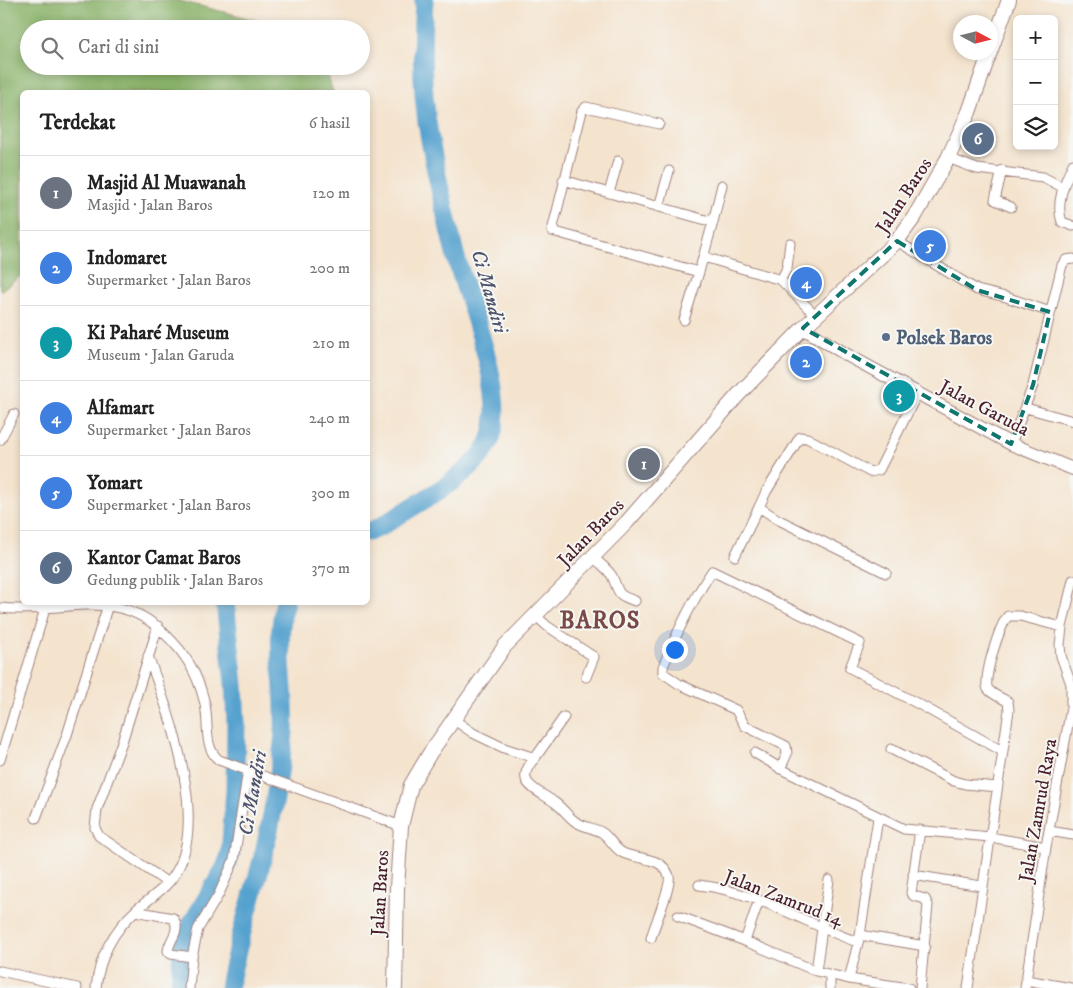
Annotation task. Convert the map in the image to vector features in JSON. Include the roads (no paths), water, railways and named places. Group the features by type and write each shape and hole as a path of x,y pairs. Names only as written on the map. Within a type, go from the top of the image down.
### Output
{"main road":[{"name":"Jalan Baros","path":"998,30 1009,0"},
{"name":"Jalan Baros","path":"395,988 397,888 401,826 411,785 453,719 505,646 627,522 739,394 803,328 897,241 916,216 948,158 969,112 987,60"}],"street":[{"path":"658,124 586,107 582,111 563,180 552,231 699,272"},
{"path":"948,158 977,169 1002,170 1044,177 1062,187"},
{"path":"609,193 618,162"},
{"path":"1073,164 1062,187 1061,220 1064,224 1073,226"},
{"path":"1002,170 996,200 1011,207"},
{"path":"659,207 669,171"},
{"path":"563,180 713,222"},
{"path":"684,320 704,256 722,185"},
{"path":"897,241 977,290 1006,296 1050,312"},
{"path":"781,280 787,268 790,243"},
{"path":"704,256 781,280 816,316"},
{"path":"1012,444 1026,408 1062,265 1066,260 1073,259"},
{"name":"Jalan Garuda","path":"803,328 847,355 1012,444 1073,469"},
{"path":"735,556 766,492 800,437 807,438 870,472 878,470 918,392"},
{"path":"1026,408 1073,421"},
{"path":"0,440 14,414"},
{"path":"760,507 777,519 886,573"},
{"path":"592,556 612,575 616,591 622,596 635,600"},
{"path":"780,769 786,754 786,746 745,726 736,710 679,684 663,673 666,659 687,613 712,571 860,643 850,668 901,696 924,706 1002,751"},
{"name":"Jalan Zamrud Raya","path":"1025,984 1072,692 1061,656 1062,626 1073,580"},
{"path":"36,818 67,735 108,605"},
{"path":"0,608 22,610 108,605 136,611 158,626 185,655 194,670 206,704 210,752 225,764 259,774 401,826"},
{"path":"0,760 45,609"},
{"path":"535,615 547,626 594,657 586,677"},
{"path":"968,988 981,886 1009,705 1006,700 988,690 986,680 1004,620 1008,616 1014,615 1062,626"},
{"path":"158,626 122,742 98,809 95,828 98,836 168,883"},
{"path":"96,988 103,955 110,942 135,911 168,883 181,863 189,836 185,780 164,700 148,656"},
{"path":"564,717 535,758 526,773 526,780 531,788 562,807 575,822 602,833 618,850 626,855 650,859 667,873 669,880 668,890 651,938"},
{"path":"453,719 473,733 504,748 535,758"},
{"path":"892,749 954,781 997,787"},
{"path":"755,753 780,769 904,830 990,837 1046,847"},
{"path":"189,988 188,956 198,929 219,894 234,860 244,769"},
{"path":"849,979 858,939 878,818"},
{"path":"920,830 912,894 927,902 925,946 920,988"},
{"path":"1049,831 1073,835"},
{"path":"914,875 981,886"},
{"path":"816,971 829,880"},
{"name":"Jalan Zamrud 14","path":"699,885 728,890 758,900 821,929 858,939 925,946"},
{"path":"745,941 758,900"},
{"path":"135,911 173,918 177,927 168,949 171,954 188,956"},
{"path":"678,916 745,941 816,971 849,979 909,988"},
{"path":"0,971 77,988"},
{"path":"830,975 830,988"},
{"path":"1025,984 1071,988"}],"waterway":[{"name":"Ci Mandiri","path":"370,531 423,501 454,480 480,457 488,445 494,426 495,403 491,378 477,323 455,254 427,123 422,70 424,0"},
{"path":"180,988 182,949 192,923 225,868 230,855 235,790 236,724 234,684 225,605"},
{"name":"Ci Mandiri","path":"229,988 236,952 261,866 280,769 284,725 280,637 284,605"}],"place":[{"name":"Kantor Camat Baros","path":"978,139"},
{"name":"Yomart","path":"930,246"},
{"name":"Alfamart","path":"806,283"},
{"name":"Polsek Baros","path":"886,337"},
{"name":"Indomaret","path":"806,362"},
{"name":"Ki Paharé Museum","path":"899,396"},
{"name":"Masjid Al Muawanah","path":"644,464"}],"district":[{"name":"BAROS","path":"600,620"}]}
